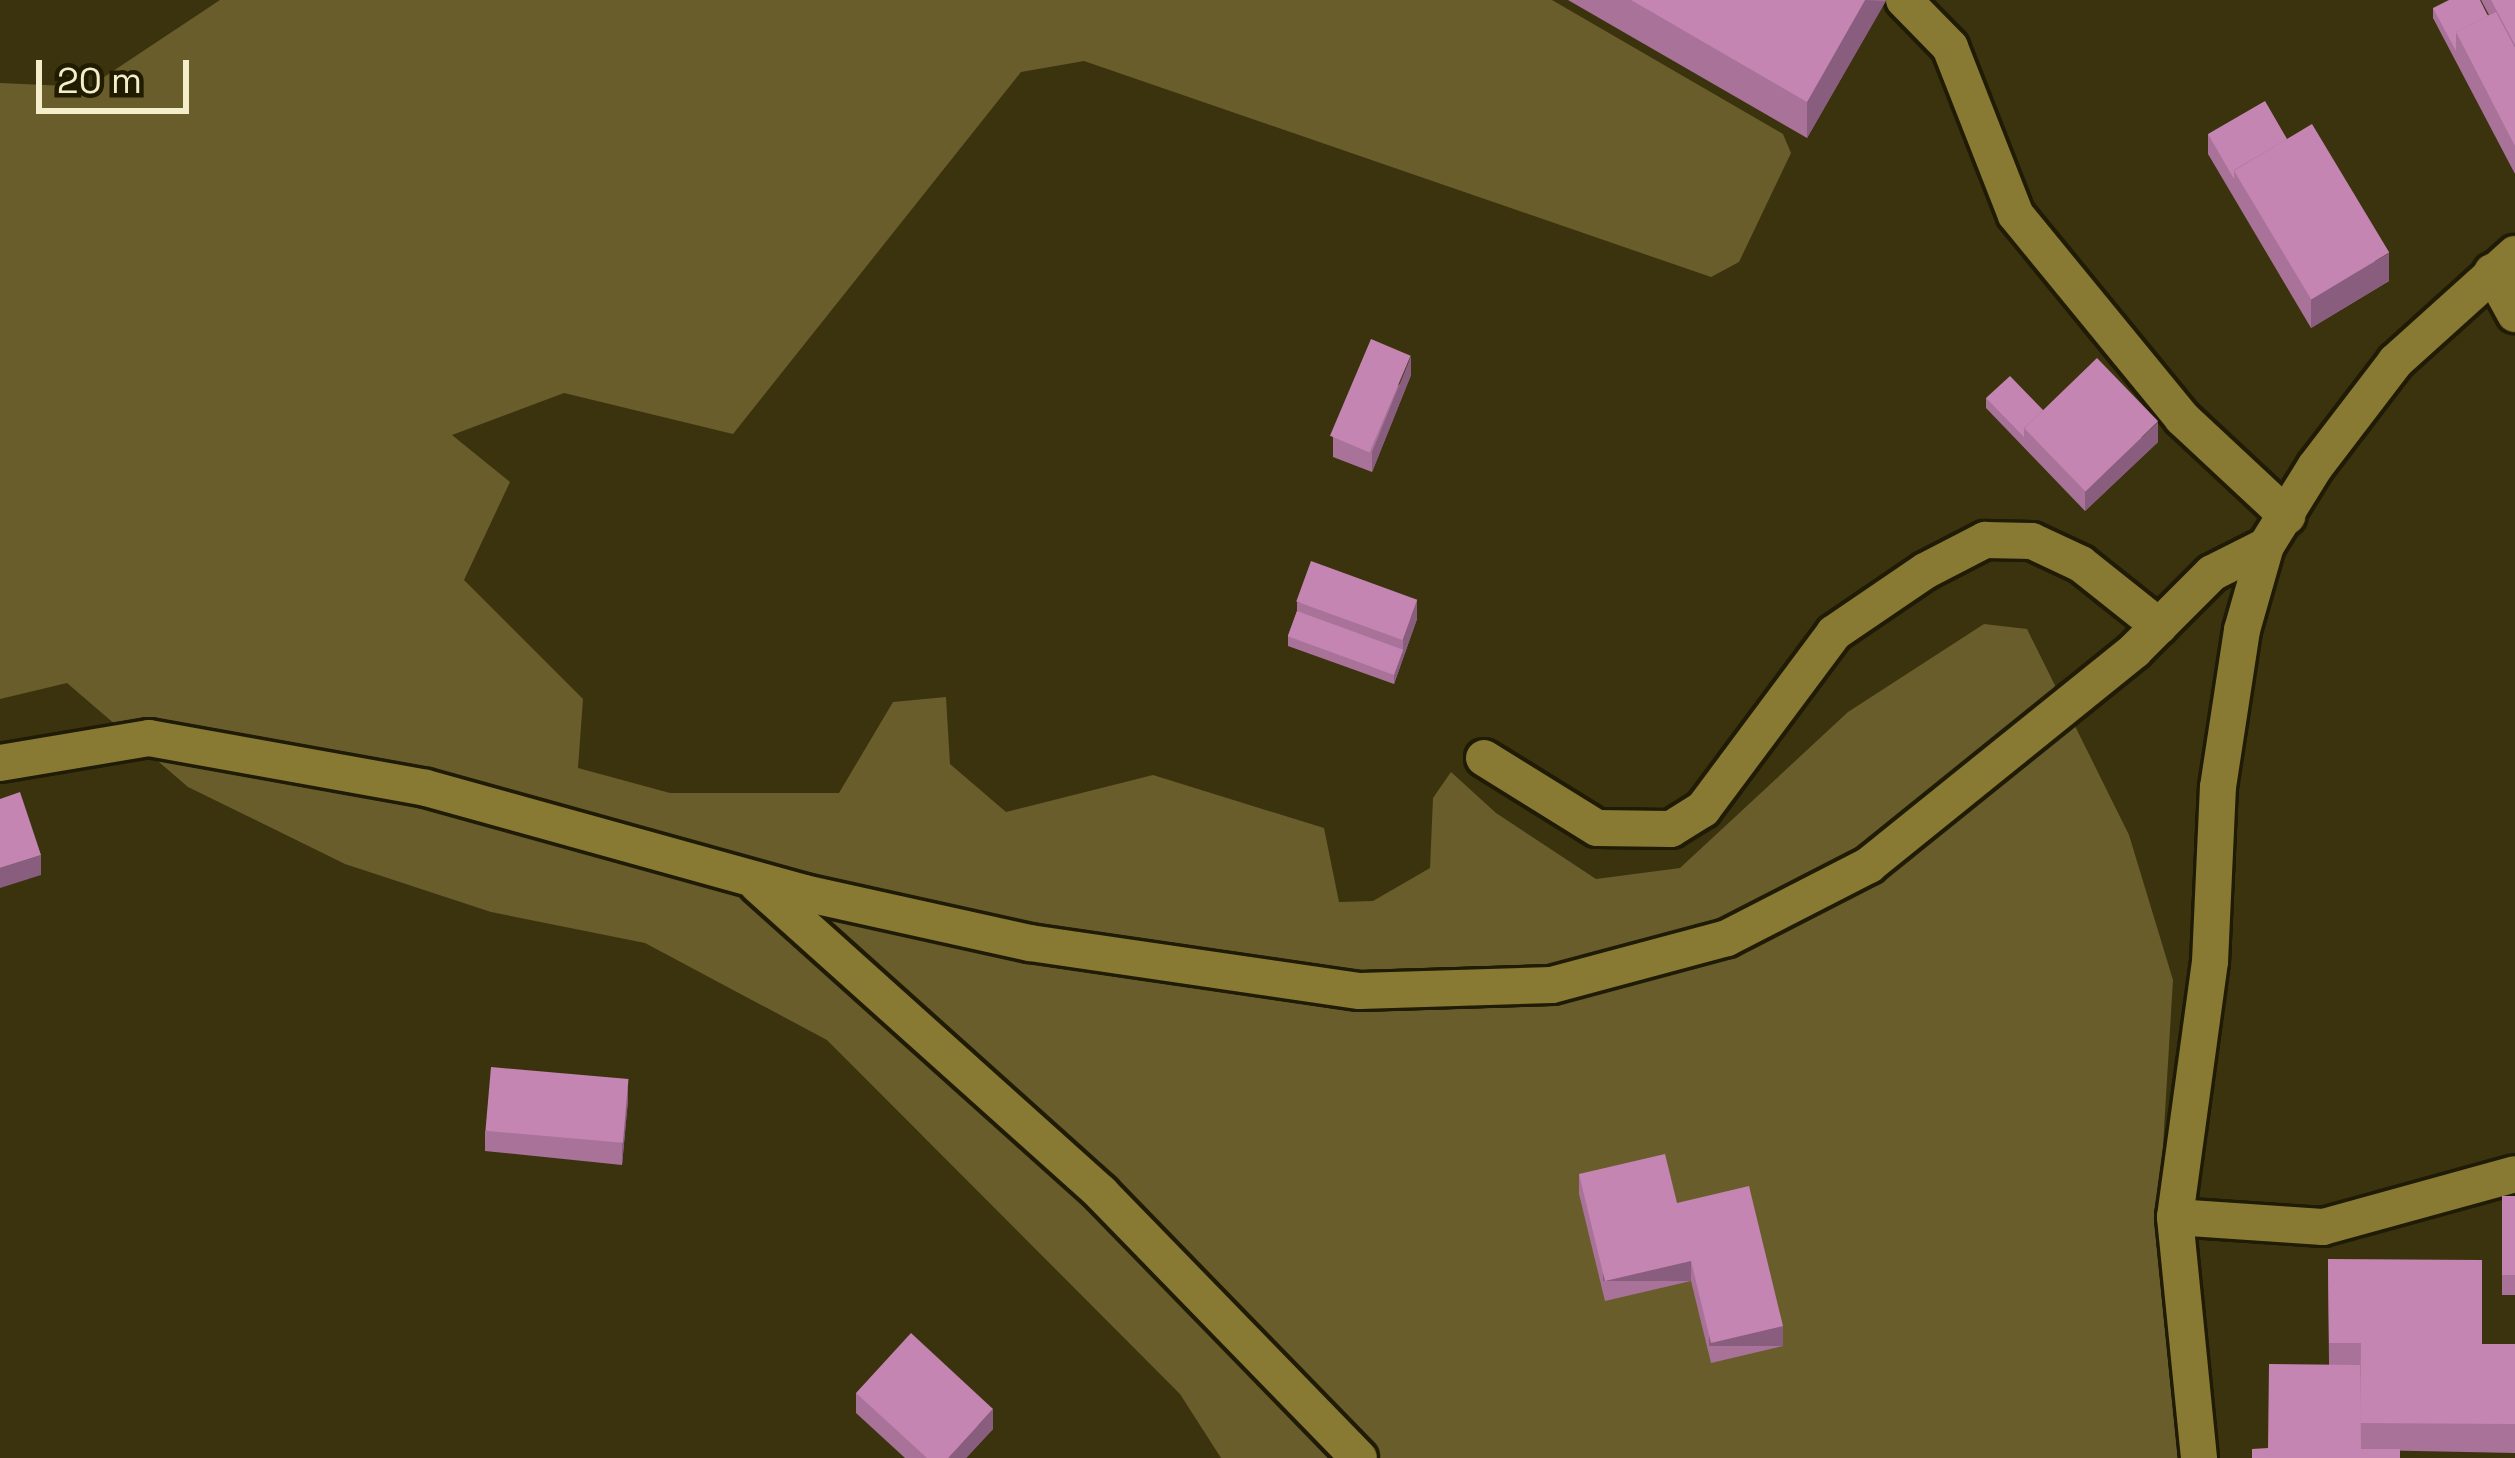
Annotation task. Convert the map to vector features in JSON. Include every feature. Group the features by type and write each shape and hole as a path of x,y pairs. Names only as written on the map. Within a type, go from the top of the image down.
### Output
{"street":[{"path":"1904,0 1950,47 2016,215 2277,531"},
{"path":"2199,1458 2175,1216 2210,962 2218,787 2242,630 2277,531 2396,362 2503,263 2515,314"},
{"path":"0,763 149,738 426,788 750,878 1030,943 1360,991 1552,986 1727,938 1869,865 2159,626 2212,573 2277,531"},
{"path":"1484,758 1597,828 1671,829 1703,809 1834,633 1985,540 2032,541 2081,564 2159,626"},
{"path":"750,878 1101,1193 1359,1458"},
{"path":"2175,1216 2323,1227 2515,1174"}],"shaded area":[{"path":"220,0 1552,0 1783,134 1791,153 1739,262 1711,277 1084,61 1021,72 733,434 564,393 452,435 510,482 464,580 583,699 578,768 670,793 839,793 893,702 946,697 950,764 1006,812 1153,775 1324,828 1339,902 1373,901 1430,868 1433,798 1451,772 1496,813 1596,879 1680,868 1848,712 1984,624 2027,629 2129,835 2173,980 2159,1213 2178,1458 1221,1458 1180,1394 827,1040 645,943 491,912 345,864 188,787 67,683 0,699 0,83 89,87"}],"building":[{"path":"1631,0 1865,0 1807,102"},
{"path":"2449,0 2480,0 2488,16 2456,32 2456,51 2433,8"},
{"path":"2491,0 2515,0 2515,45"},
{"path":"2496,12 2515,48 2515,146 2456,32"},
{"path":"2265,101 2287,139 2234,170 2234,179 2208,134"},
{"path":"2312,124 2389,253 2311,299 2234,171"},
{"path":"1371,339 1411,356 1370,452 1330,436"},
{"path":"2097,358 2158,421 2085,491 2024,428"},
{"path":"2010,376 2043,410 2024,428 2024,437 1986,398"},
{"path":"1311,561 1417,600 1402,640 1296,601"},
{"path":"1297,611 1403,650 1394,675 1288,636"},
{"path":"20,792 41,855 0,868 0,799"},
{"path":"491,1067 628,1079 623,1143 485,1131"},
{"path":"1665,1154 1677,1203 1749,1186 1783,1326 1711,1343 1691,1261 1605,1281 1579,1174"},
{"path":"2502,1196 2515,1196 2515,1275 2502,1275"},
{"path":"2328,1259 2482,1260 2482,1344 2515,1344 2515,1424 2360,1423 2361,1343 2329,1343"},
{"path":"911,1333 993,1409 948,1458 927,1458 856,1393"},
{"path":"2269,1364 2360,1365 2361,1449 2400,1449 2400,1458 2252,1458 2252,1449 2268,1448"}]}
